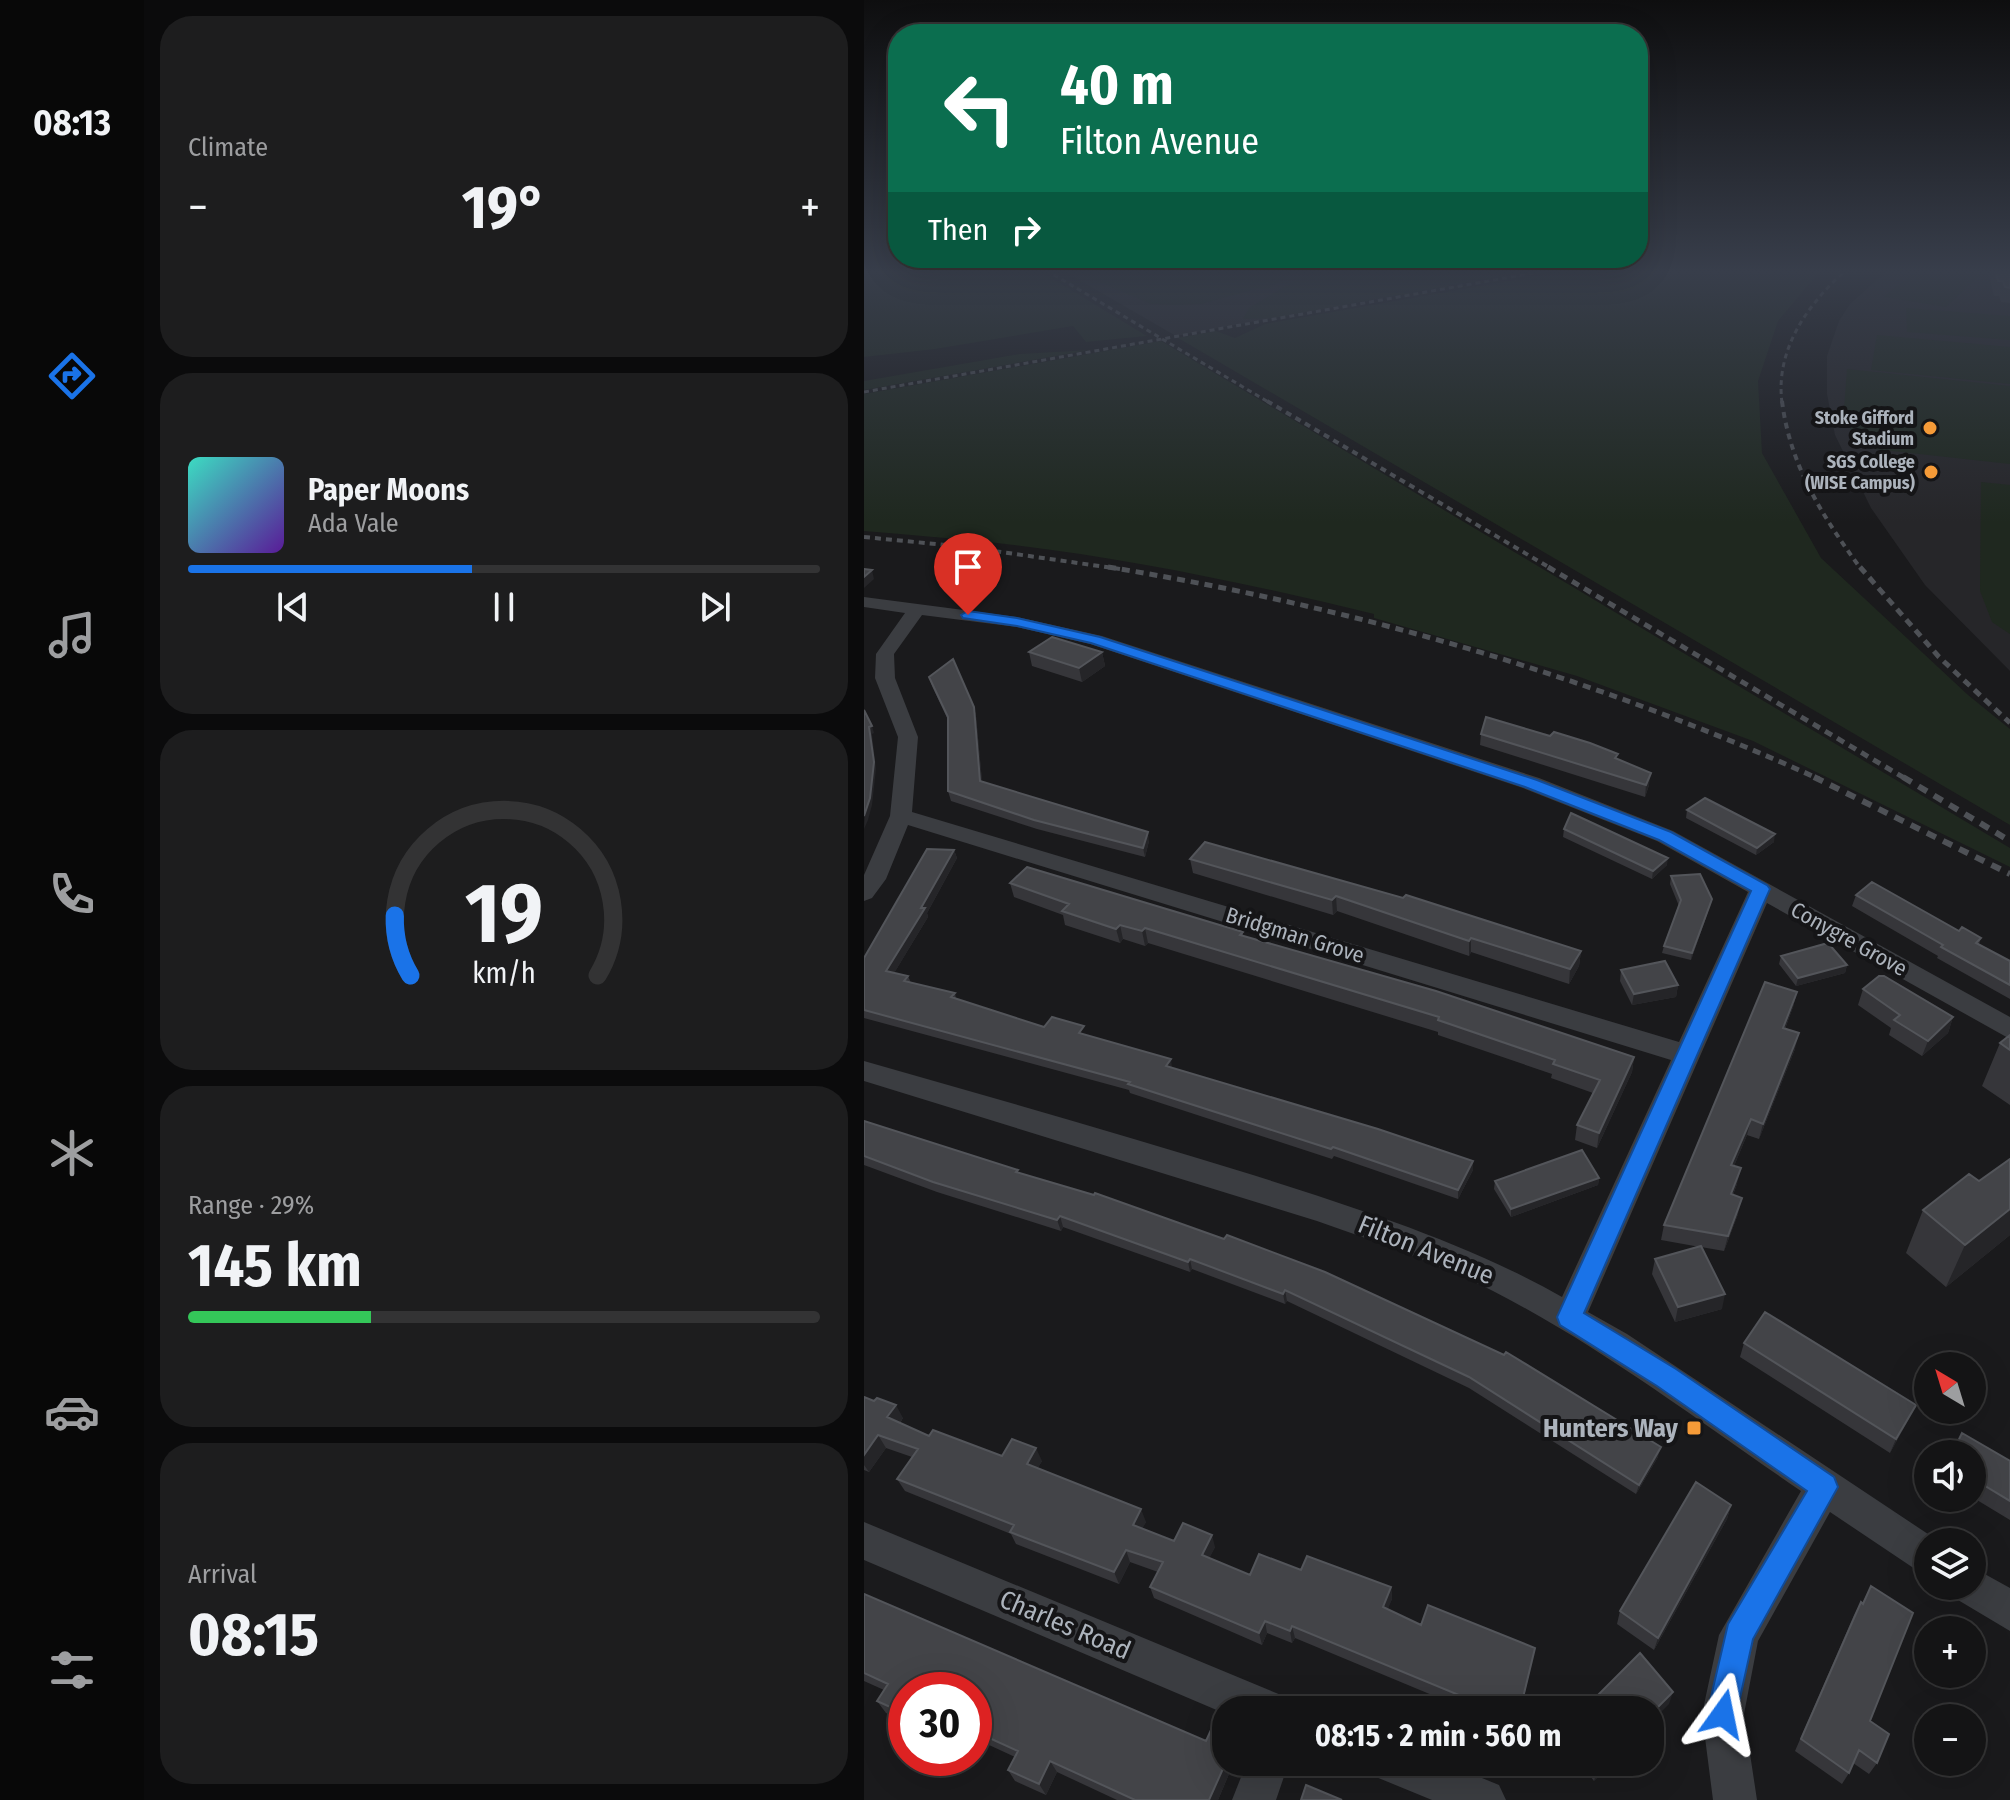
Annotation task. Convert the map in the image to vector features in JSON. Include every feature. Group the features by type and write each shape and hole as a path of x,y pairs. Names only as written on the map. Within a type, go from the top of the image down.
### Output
{"street":[{"name":"Conygre Grove","path":"864,602 1017,622 1095,640 1531,783 1665,836 2010,1029"},
{"path":"864,893 874,879 901,816 908,737 885,678 885,654 918,608"},
{"name":"Bridgman Grove","path":"901,816 1688,1055"},
{"path":"1569,1317 1761,889"},
{"name":"Filton Avenue","path":"865,1072 1191,1168 1376,1228 1504,1281 1569,1317 1666,1378 1914,1547"},
{"path":"1735,1800 1723,1714 1739,1635 1824,1487"},
{"name":"Charles Road","path":"864,1541 1233,1696"},
{"path":"1986,1595 2010,1611"},
{"path":"1254,1800 1263,1776"},
{"path":"1425,1776 1484,1800"}],"shaded area":[{"path":"1020,354 1067,354 864,390 864,381"},
{"path":"1088,354 1183,354 2010,848 2010,867 1753,741 1577,676 1374,618 1374,614 1234,582 1092,556 997,543 864,531 864,394"},
{"path":"1205,354 1767,354 1758,381 1762,453 1821,558 1968,695 2010,729 2010,825"},
{"path":"1874,354 2010,354 2010,384 1871,370"},
{"name":"SGS College (WISE Campus)","path":"2010,354 2010,671 1925,585 1871,508 1835,435 1827,394 1827,356"},
{"name":"Stoke Gifford Stadium","path":"1847,369 2010,386 2010,464 1856,447 1844,409"},
{"path":"1981,482 2010,485 2010,634 1992,622 1980,591"}],"building":[{"path":"1052,637 1102,652 1079,668 1029,652"},
{"path":"953,659 974,707 980,781 1148,832 1143,848 1034,820 948,791 948,717 929,677"},
{"path":"864,710 872,726 869,727 874,762 870,798 864,816"},
{"path":"1486,717 1550,736 1554,732 1590,743 1618,754 1615,758 1651,773 1646,785 1481,734"},
{"path":"1705,798 1775,834 1757,848 1687,810"},
{"path":"1571,813 1668,858 1653,871 1564,829"},
{"path":"1205,842 1403,898 1406,895 1581,951 1570,969 1471,938 1469,941 1336,896 1332,900 1190,859"},
{"path":"927,849 954,850 921,908 925,908 886,971 908,976 904,981 955,993 951,997 1044,1027 1052,1017 1084,1026 1079,1033 1171,1059 1166,1066 1378,1129 1473,1161 1458,1190 1333,1147 1331,1149 1128,1084 1130,1082 864,1010 864,958"},
{"path":"1027,867 1243,932 1240,935 1436,991 1634,1057 1599,1133 1577,1125 1600,1080 1553,1064 1555,1060 1438,1020 1439,1017 1145,928 1142,931 1120,925 1116,929 1062,911 1069,904 1010,883"},
{"path":"1700,874 1712,899 1692,953 1664,946 1681,900 1671,876"},
{"path":"1872,882 1959,931 1962,927 1981,938 1976,943 2010,961 2010,985 1856,895"},
{"path":"1828,943 1847,965 1798,978 1781,956"},
{"path":"1665,961 1678,985 1634,994 1621,970"},
{"path":"1879,976 1884,976 1953,1017 1928,1041 1894,1020 1900,1015 1863,989"},
{"path":"1765,982 1797,992 1783,1028 1799,1033 1763,1124 1751,1119 1731,1165 1741,1168 1731,1194 1742,1198 1728,1236 1664,1225"},
{"path":"2010,1035 2010,1050 2000,1043"},
{"path":"864,1121 1018,1170 1016,1172 1095,1193 1224,1239 1227,1235 1325,1272 1504,1355 1506,1352 1661,1447 1639,1485 1469,1377 1285,1290 1283,1294 1060,1216 1057,1220 933,1182 864,1156"},
{"path":"1582,1150 1599,1178 1511,1209 1495,1181"},
{"path":"2010,1159 2010,1209 1965,1245 1923,1210 1969,1174 1979,1181"},
{"path":"1701,1246 1725,1294 1678,1307 1655,1259"},
{"path":"1765,1312 1914,1404 1914,1408 1896,1439 1744,1343"},
{"path":"864,1397 896,1405 887,1417 929,1436 933,1430 1002,1456 1012,1439 1036,1448 1027,1464 1141,1509 1133,1525 1174,1541 1183,1523 1212,1535 1202,1555 1250,1575 1259,1554 1301,1570 1307,1556 1391,1587 1383,1607 1421,1625 1428,1605 1535,1648 1523,1696 1461,1696 1292,1626 1290,1631 1265,1621 1259,1633 1150,1587 1163,1562 1126,1550 1114,1572 1010,1532 1014,1525 897,1479 918,1449 878,1435 864,1455"},
{"path":"1962,1433 1974,1440 1959,1440"},
{"path":"1986,1447 2010,1461 2010,1501 1986,1486"},
{"path":"1696,1482 1731,1505 1658,1638 1620,1611"},
{"path":"1871,1586 1913,1613 1870,1721 1889,1734 1877,1763 1859,1750 1849,1773 1801,1739 1861,1602 1863,1604"},
{"path":"864,1594 1206,1741 1211,1730 1212,1776 1220,1776 1209,1800 1135,1800 1050,1761 1039,1784 1008,1770 1018,1751 992,1739 992,1672 888,1672 888,1684 864,1673"},
{"path":"1640,1653 1673,1692 1664,1701 1664,1696 1597,1696"},
{"path":"888,1684 888,1706 877,1701"},
{"path":"1306,1785 1342,1800 1301,1800"}],"railway":[{"path":"864,392 1078,354"},
{"path":"1187,354 1270,403"},
{"path":"1782,403 1781,383 1787,354"},
{"path":"1267,401 1552,569"},
{"path":"1782,401 1800,469 1821,510 1861,569"},
{"path":"864,537 966,547 1117,569"},
{"path":"1108,567 1117,569"},
{"path":"1548,567 1906,779"},
{"path":"1860,567 1939,657 2010,723"},
{"path":"1117,569 1291,603 1471,649 1647,708 1819,779"},
{"path":"1814,777 2010,874"},
{"path":"1903,777 2010,841"}],"place":[{"name":"Stoke Gifford Stadium","path":"1930,428"},
{"name":"SGS College (WISE Campus)","path":"1931,472"},
{"name":"Hunters Way","path":"1694,1428"}],"route":[{"path":"968,615 1017,622 1095,640 1531,783 1665,836 1761,889 1569,1317 1666,1378 1824,1487 1739,1635 1723,1714"}]}
